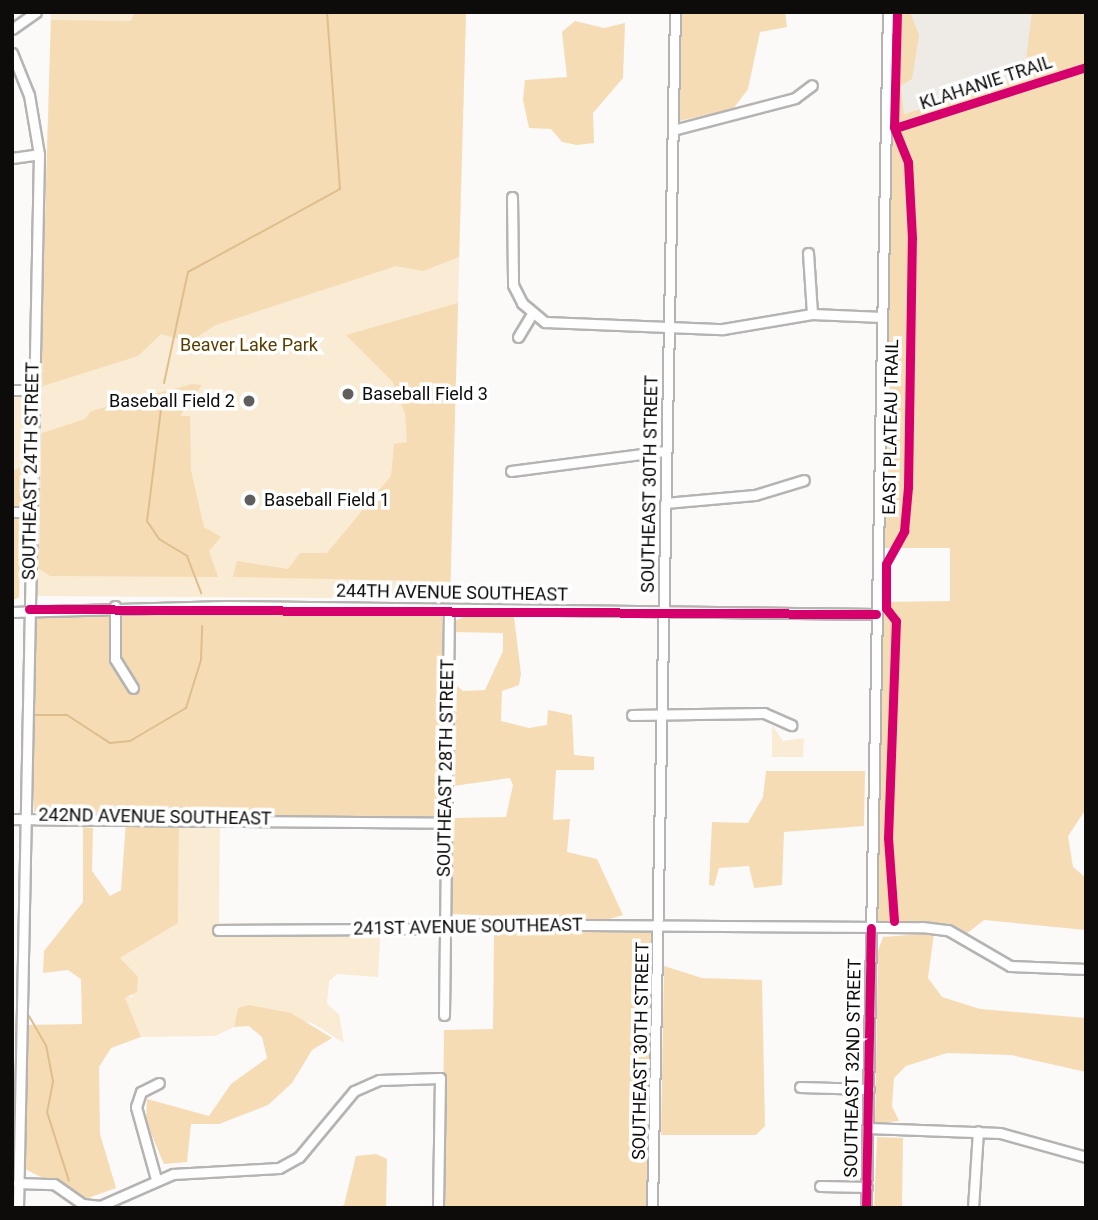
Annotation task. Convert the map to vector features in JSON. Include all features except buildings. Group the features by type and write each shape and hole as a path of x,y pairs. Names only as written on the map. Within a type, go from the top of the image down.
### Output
{"street":[{"path":"12,29 36,12"},
{"name":"SOUTHEAST 30TH STREET","path":"652,1208 660,926 675,12"},
{"name":"SOUTHEAST 32ND STREET","path":"866,1208 888,12"},
{"name":"SOUTHEAST 24TH STREET","path":"12,53 29,95 39,154 16,1064 18,1208"},
{"path":"673,130 795,99 812,85"},
{"path":"12,158 39,154"},
{"path":"512,197 513,285 532,314 570,327 745,328 812,314 882,317"},
{"path":"808,253 812,314"},
{"path":"518,337 532,314"},
{"path":"12,390 32,390"},
{"path":"511,471 666,451"},
{"path":"665,503 755,495 804,480"},
{"path":"12,512 30,512"},
{"path":"115,606 115,659 133,688"},
{"name":"244TH AVENUE SOUTHEAST","path":"12,612 115,606 876,614"},
{"name":"SOUTHEAST 28TH STREET","path":"444,1015 444,823 449,610"},
{"path":"632,715 764,713 791,725"},
{"name":"242ND AVENUE SOUTHEAST","path":"12,812 24,816"},
{"name":"242ND AVENUE SOUTHEAST","path":"12,819 24,816 444,823"},
{"name":"241ST AVENUE SOUTHEAST","path":"218,930 444,926 940,928 1010,966 1086,969"},
{"path":"18,1183 54,1184 83,1204 100,1206 156,1179 279,1168 299,1157 354,1091 379,1080 440,1078 438,1208"},
{"path":"156,1179 136,1107 141,1092 159,1083"},
{"path":"800,1087 869,1089"},
{"path":"868,1128 978,1131 1086,1157"},
{"path":"973,1208 978,1131"},
{"path":"820,1186 867,1187"}],"shaded area":[{"path":"135,12 466,12 459,257 423,271 396,266 216,325 189,342 161,334 138,356 40,387 51,20 131,21"},
{"path":"680,12 785,12 787,27 760,32 748,89 733,109 679,121"},
{"path":"891,12 910,12 919,35 912,79 901,86 904,114 1024,75 1032,12 1086,12 1086,809 1068,836 1073,867 1086,878 1086,930 984,920 966,934 946,924 877,922 882,602 950,601 950,548 883,548"},
{"path":"910,12 1086,12 1046,68 903,114 901,86 912,79"},
{"path":"575,21 604,28 625,23 623,78 593,113 594,143 577,145 562,142 551,129 529,128 523,100 525,80 567,77 562,32"},
{"path":"458,303 450,599 424,581 233,577 237,561 288,569 300,553 327,553 391,476 394,444 407,442 405,413 392,381 346,335"},
{"path":"192,384 202,385 180,416 190,416 191,470 204,527 221,537 209,551 218,577 50,576 35,566 39,434 85,419 91,411"},
{"path":"23,466 19,598 12,600 12,471"},
{"path":"48,611 442,616 442,813 437,818 34,812 33,619"},
{"path":"464,617 514,617 521,674 519,685 502,691 501,721 529,728 547,725 548,710 572,715 574,755 594,757 594,770 556,770 553,820 570,819 567,852 597,859 623,915 606,920 451,914 453,818 506,817 513,785 510,778 453,786 454,683 463,691 485,690 503,651 503,633 453,632 454,621"},
{"path":"766,771 865,771 864,826 784,832 782,885 754,888 749,866 719,868 714,886 709,885 712,822 748,823 763,797"},
{"path":"126,821 179,826 178,923 120,958 138,977 137,992 125,998 141,1037 111,1048 99,1067 100,1134 116,1188 85,1199 23,1168 26,1025 82,1024 81,979 68,970 43,973 44,951 83,902 83,827 93,828 92,871 110,896 121,890"},
{"path":"651,930 647,1208 442,1208 444,1030 493,1029 494,932"},
{"path":"934,933 928,978 942,997 980,1009 1086,1018 1086,1072 1011,1055 947,1053 906,1066 894,1078 892,1106 899,1121 875,1123 878,951 883,937"},
{"path":"664,966 702,978 762,980 765,1126 756,1135 661,1135"},
{"path":"249,1005 291,1013 332,1038 312,1050 292,1083 268,1105 219,1124 191,1124 187,1162 164,1164 146,1122 147,1099 209,1116 231,1084 267,1058 262,1037 249,1026 234,1027 238,1008"},
{"path":"877,1137 903,1138 902,1208 874,1208"},
{"path":"376,1154 387,1159 386,1208 334,1208 344,1205 356,1156"}],"green space":[{"name":"Beaver Lake Park","path":"51,12 466,12 450,599 34,596"},
{"path":"12,392 23,392 29,400 23,466 12,471"},
{"path":"772,725 783,741 804,738 803,757 772,757"},
{"path":"179,826 220,827 219,923 381,924 378,977 337,974 329,981 327,1004 339,1014 344,1043 312,1023 238,1009 234,1027 215,1036 141,1037 126,1005 125,997 133,997 120,958 178,922"}],"waterway":[{"path":"164,383 188,272 340,189 327,12"},
{"path":"161,409 147,521 159,539 187,556 201,593"},
{"path":"35,715 67,715 110,743 130,741 186,708 201,660 202,626"},
{"path":"29,1016 46,1045 53,1082 47,1112 69,1181"}],"cycle path":[{"name":"EAST PLATEAU TRAIL","path":"894,921 888,838 896,621 886,608 886,564 904,531 908,487 912,238 908,162 894,127 897,12"},
{"name":"KLAHANIE TRAIL","path":"895,128 1086,67"},
{"path":"29,609 876,614"},
{"path":"866,1208 871,928"}],"place":[{"name":"Baseball Field 3","path":"348,394"},
{"name":"Baseball Field 2","path":"249,401"},
{"name":"Baseball Field 1","path":"250,500"}]}
